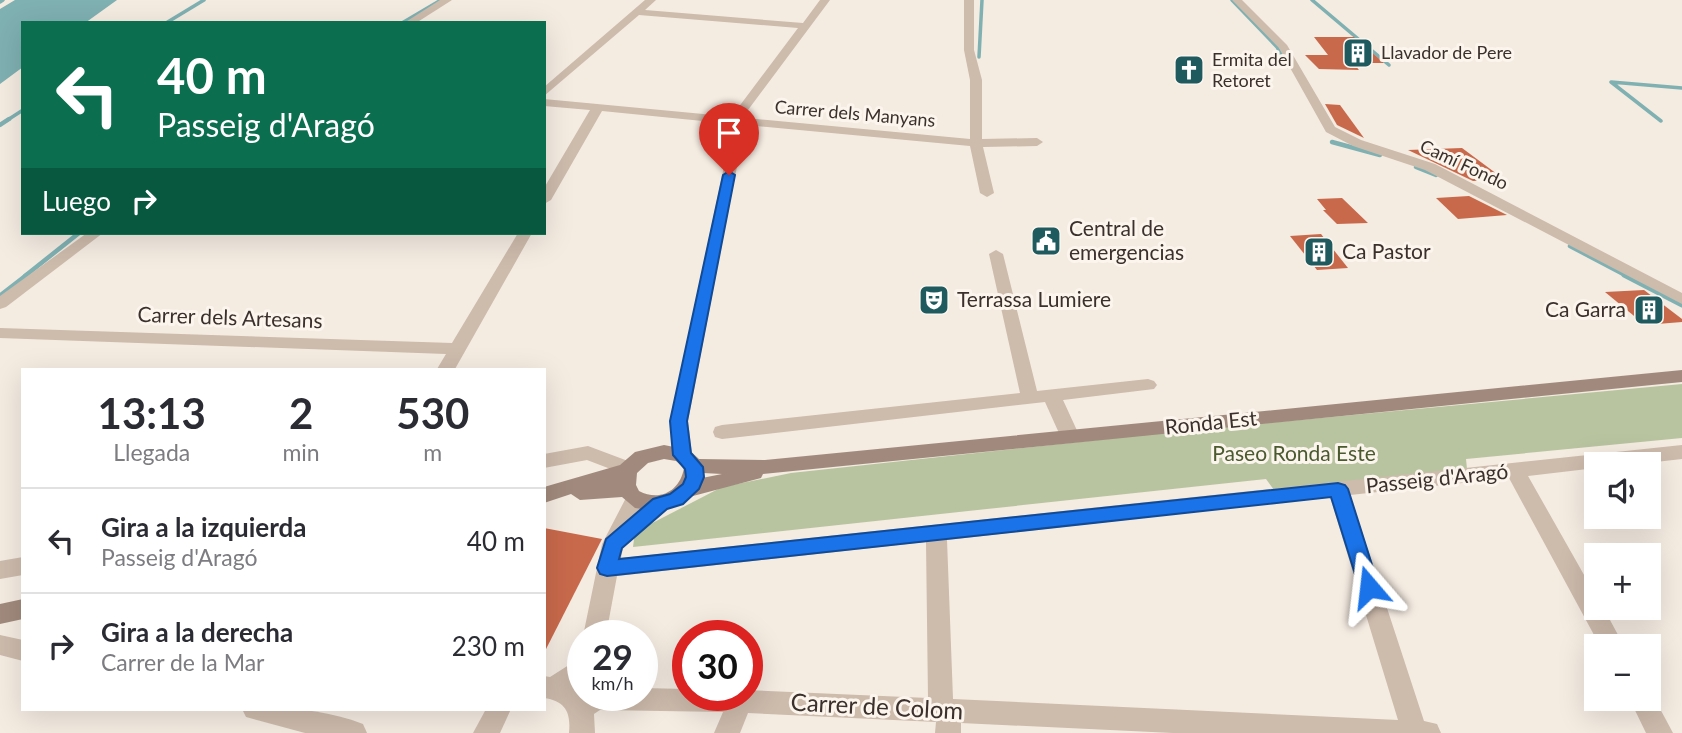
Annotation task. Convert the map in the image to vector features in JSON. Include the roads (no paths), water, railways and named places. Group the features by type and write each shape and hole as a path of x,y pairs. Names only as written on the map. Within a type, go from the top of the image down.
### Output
{"main road":[{"name":"Ronda Est","path":"688,461 765,467 1682,377"},
{"path":"664,452 688,461 695,477 690,489 677,499 660,504 647,503 629,482 642,457 664,452"},
{"name":"Ronda Est","path":"690,489 752,474 765,467"},
{"path":"548,494 629,482"},
{"path":"0,614 21,609"}],"street":[{"path":"412,21 447,0"},
{"path":"546,91 651,0"},
{"path":"688,461 679,421 742,110 825,0"},
{"path":"969,0 969,50 976,80 976,143 987,193"},
{"name":"Camí Fondo","path":"1237,0 1283,47 1330,129 1357,143 1430,167 1682,299"},
{"path":"637,12 805,26"},
{"name":"Carrer dels Manyans","path":"546,102 976,143 1037,142"},
{"path":"546,197 598,107"},
{"path":"0,304 93,235"},
{"path":"447,368 524,235"},
{"path":"996,254 1030,398"},
{"name":"Carrer dels Artesans","path":"0,333 458,349"},
{"path":"722,432 1148,385"},
{"path":"1051,396 1070,437"},
{"name":"Passeig d'Aragó","path":"607,568 1682,452"},
{"path":"546,461 588,453 629,482 596,620"},
{"path":"1515,470 1605,634"},
{"path":"1338,489 1415,733"},
{"path":"613,544 660,504"},
{"path":"936,533 946,718"},
{"path":"0,570 21,566"},
{"path":"0,645 21,650"},
{"path":"549,688 567,677"},
{"path":"549,688 567,694"},
{"name":"Carrer de Colom","path":"763,703 946,718 1166,727 1428,733"},
{"path":"263,711 354,733"},
{"path":"486,733 498,711"},
{"path":"727,733 736,711"},
{"path":"1648,711 1660,733"}],"water":[{"path":"15,0 117,0 88,21 21,21 21,68 0,84 0,9"}],"waterway":[{"path":"169,21 204,0"},
{"path":"405,21 441,0"},
{"path":"979,57 982,0"},
{"path":"1232,0 1277,47 1288,67"},
{"path":"1312,0 1389,65"},
{"path":"1661,121 1611,82 1682,88"},
{"path":"6,121 21,111"},
{"path":"0,125 6,121"},
{"path":"1332,142 1380,155"},
{"path":"1416,167 1436,175"},
{"path":"25,276 76,235"},
{"path":"1570,246 1627,276"},
{"path":"0,296 27,275"},
{"path":"1624,275 1682,305"}],"place":[{"name":"Llavador de Pere","path":"1358,53"},
{"name":"Ermita del Retoret","path":"1189,70"},
{"name":"Central de emergencias","path":"1046,241"},
{"name":"Ca Pastor","path":"1319,252"},
{"name":"Terrassa Lumiere","path":"934,300"},
{"name":"Ca Garra","path":"1649,310"}],"park label":[{"name":"Paseo Ronda Este","path":"1294,454"}]}
